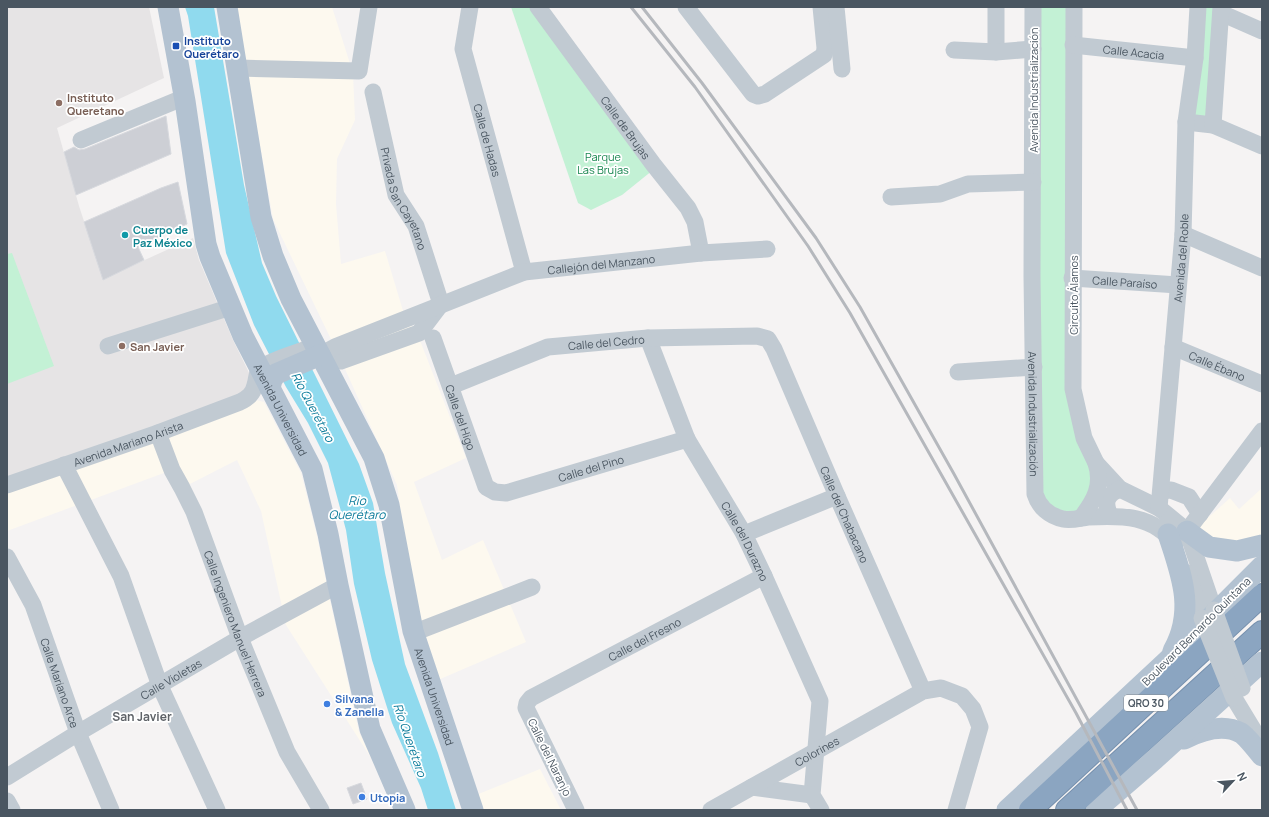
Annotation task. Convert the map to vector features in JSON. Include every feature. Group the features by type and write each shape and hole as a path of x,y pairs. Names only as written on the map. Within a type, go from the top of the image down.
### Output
{"highway":[{"name":"Boulevard Bernardo Quintana","path":"1030,810 1262,596"},
{"name":"QRO 30","path":"1067,810 1262,632"},
{"path":"1020,810 1048,793"}],"main road":[{"name":"Avenida Universidad","path":"168,7 185,97 206,244 243,336 271,379 312,469 328,534 370,729 405,810"},
{"name":"Avenida Universidad","path":"228,7 261,217 273,256 310,350 332,375 374,458 389,505 413,633 473,810"},
{"path":"271,379 310,350"},
{"path":"1168,660 1177,644 1184,626 1185,594 1178,565 1177,533 1209,547 1237,551 1262,545"},
{"name":"Boulevard Bernardo Quintana","path":"1007,810 1168,660 1262,566"},
{"path":"1096,810 1262,662"},
{"path":"1155,759 1184,739 1197,733 1212,729 1228,729 1242,733 1262,756"}],"street":[{"path":"238,68 359,71 368,7"},
{"name":"Calle de Hadas","path":"470,7 463,49 524,272"},
{"name":"Calle de Brujas","path":"538,7 657,170 688,208 695,222 701,253"},
{"path":"686,7 753,94 758,96 765,94 824,55 825,48 821,7"},
{"path":"836,7 842,69"},
{"path":"996,7 996,52"},
{"name":"Avenida Industrialización","path":"1033,7 1032,182 1035,494 1038,501 1049,514 1065,520 1110,516 1145,520 1177,533"},
{"name":"Circuito Álamos","path":"1074,7 1072,278 1073,389 1084,438 1096,463 1120,489 1159,508 1177,533"},
{"name":"Avenida del Roble","path":"1159,508 1183,234 1186,122 1195,58 1198,7"},
{"path":"1213,125 1221,10 1262,31"},
{"name":"Calle Acacia","path":"1073,45 1195,58"},
{"path":"954,50 996,52 1033,49"},
{"name":"Privada San Cayetano","path":"373,92 396,195 416,226 441,304"},
{"path":"81,140 185,97"},
{"path":"1186,122 1213,125 1262,146"},
{"path":"891,197 940,194 968,184 1032,182"},
{"path":"1183,234 1262,268"},
{"name":"Callejón del Manzano","path":"310,350 335,347 524,272 701,253 767,249"},
{"name":"Calle Paraíso","path":"1072,278 1178,285"},
{"path":"108,346 231,307"},
{"name":"Calle del Cedro","path":"451,386 548,347 648,338 757,336 768,339"},
{"name":"Calle del Higo","path":"432,338 451,386 486,487 495,492"},
{"name":"Calle del Durazno","path":"648,338 687,439 744,534 820,701 816,803"},
{"name":"Calle del Chabacano","path":"768,339 774,349 923,691"},
{"name":"Calle Ébano","path":"1173,347 1262,384"},
{"path":"958,372 1034,367"},
{"path":"256,376 271,379 264,402 248,398 255,385 256,376"},
{"name":"Avenida Mariano Arista","path":"7,485 158,432 248,398"},
{"name":"Calle Ingeniero Manuel Herrera","path":"158,432 172,470 194,512 240,638 287,752 321,810"},
{"path":"1262,432 1200,514 1177,533 1238,693 1254,731 1262,740"},
{"name":"Calle del Pino","path":"495,492 506,493 687,439"},
{"path":"1081,518 1091,506 1098,486 1100,475 1096,463"},
{"path":"64,465 121,576 160,686 217,810"},
{"path":"1110,516 1106,507 1107,500 1111,493 1120,489"},
{"path":"1161,491 1171,490 1189,497 1200,514"},
{"path":"744,534 837,496"},
{"name":"Calle Mariano Arce","path":"7,558 33,605 78,734 111,810"},
{"name":"Calle del Fresno","path":"526,703 532,698 764,576"},
{"name":"Calle Violetas","path":"7,777 240,638 338,585"},
{"path":"413,633 532,587"},
{"path":"923,691 941,688 962,696 973,709 980,726 956,810"},
{"name":"Colorines","path":"711,810 923,691"},
{"path":"1238,693 1250,706 1262,725"},
{"name":"Calle del Naranjo","path":"526,703 526,708 576,810"},
{"path":"752,787 816,803"},
{"path":"7,801 12,810"}],"shaded area":[{"name":"San Javier","path":"7,7 149,7 164,78 57,128 79,206 103,279 193,238 199,260 233,340 255,385 248,398 7,485"},
{"path":"236,7 332,7 353,73 355,120 337,159 336,204 341,264 385,251 404,314 419,338 466,458 414,482 442,560 483,540 526,642 438,680 411,582 397,485 341,360 273,219"},
{"path":"248,398 264,402 301,473 317,536 359,732 371,758 286,625 261,511 237,460 182,488 172,470 7,531 7,485"},
{"path":"1262,488 1262,545 1191,535 1230,498 1239,509"},
{"path":"540,769 561,810 481,810 476,795"}],"green space":[{"name":"Parque Las Brujas","path":"511,7 533,7 653,170 622,195 591,210 578,203"},
{"path":"1040,7 1067,7 1066,388 1097,487 1075,513 1053,509 1042,495 1039,249"},
{"path":"1198,7 1221,7 1213,125 1186,122"},
{"path":"12,253 54,366 7,384 7,254"}],"water":[{"name":"Rio Querétaro","path":"185,7 214,7 244,185 262,263 276,296 359,464 373,503 385,573 405,664 438,753 456,810 428,810 421,788 392,723 372,660 354,584 346,530 328,463 308,423 286,387 254,325 226,253 188,16"}],"building":[{"path":"166,116 171,154 76,195 64,152 74,147 79,150 85,149"},
{"name":"Cuerpo de Paz México","path":"178,182 187,224 138,247 144,260 103,280 84,222"},
{"path":"361,783 367,799 353,804 347,788"}],"railway":[{"path":"631,7 695,87 808,246 850,313 1076,713 1127,810"},
{"path":"642,7 702,83 816,238 860,307 954,474 1137,810"}],"place":[{"name":"Instituto Querétaro","path":"176,46"},
{"name":"Instituto Queretano","path":"59,103"},
{"name":"Cuerpo de Paz México","path":"125,235"},
{"name":"San Javier","path":"122,346"},
{"name":"Silvana & Zanella","path":"327,704"},
{"name":"Utopia","path":"362,797"}],"district":[{"name":"San Javier","path":"142,716"}],"water label":[{"name":"Río Querétaro","path":"313,407"},
{"name":"Río Querétaro","path":"410,740"}]}
